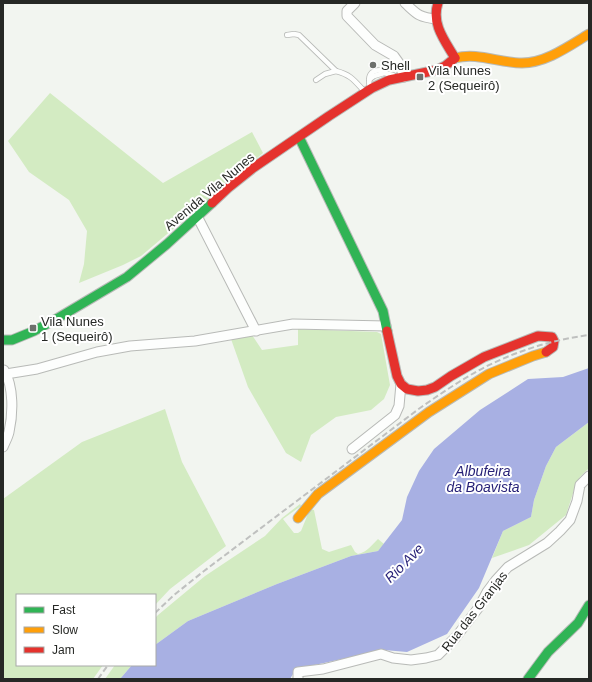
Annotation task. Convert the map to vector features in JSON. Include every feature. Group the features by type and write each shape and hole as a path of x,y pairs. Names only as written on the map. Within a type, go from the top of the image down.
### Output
{"street":[{"path":"355,3 347,12 347,16 375,44 394,56 399,62 401,78"},
{"path":"405,3 418,15 436,19"},
{"path":"438,3 436,12 437,26 455,58 467,56 524,63 552,55 589,34"},
{"name":"Avenida Vila Nunes","path":"3,340 12,340 34,331 127,277 228,188 253,168 330,116 368,88 389,80 437,70 455,58"},
{"path":"298,518 318,494 429,412 489,374 548,351 553,347 554,341 552,337 538,336 518,343 484,357 435,387 427,390 418,391 408,389 401,384 396,376 383,311 299,137"},
{"path":"197,216 256,330"},
{"path":"3,447 8,434 12,407 10,389 5,371 37,369 97,352 130,346 195,341 292,324 386,326"},
{"path":"352,450 395,415 399,406 401,384"},
{"name":"Rua das Granjas","path":"298,679 298,672 323,669 381,654 393,658 411,660 438,655 456,637 479,607 487,592 508,567 547,542 570,520 580,485 589,476"},
{"path":"528,679 548,652 570,631 584,614 589,605"}],"lane":[{"path":"287,35 300,35 336,71 351,76 368,88 370,79 384,72 401,78"},
{"path":"316,80 326,74 336,71"}],"green space":[{"path":"50,93 163,183 252,132 263,153 141,256 79,283 84,264 87,231 69,200 29,172 8,141"},
{"path":"298,329 377,332 381,334 390,385 384,399 371,410 336,417 311,435 301,462 286,453 248,387 231,339 252,335 262,350 298,345"},
{"path":"165,409 182,462 226,546 170,589 156,604 156,594 16,594 16,666 102,666 93,679 3,679 3,499 82,442"},
{"path":"589,422 589,468 580,477 575,487 566,515 529,545 492,558 503,531 531,517 534,500 546,466 556,447"},
{"path":"300,504 301,506 283,519 294,533 298,533 301,531 310,509 314,510 322,549 329,552 351,545 358,554 367,550 378,539 384,544 378,551 351,556 277,584 188,621 156,644 156,617 205,576 265,536 282,518"},
{"path":"114,666 131,666 120,679 105,679"}],"water":[{"name":"Albufeira da Boavista","path":"589,368 589,422 556,447 546,466 534,500 531,517 503,531 479,588 447,634 407,652 384,650 296,669 290,679 120,679 131,666 156,666 156,644 188,621 277,584 351,556 378,551 402,520 407,497 419,471 434,449 480,410 528,379 563,377"}],"railway":[{"path":"156,612 174,595 204,571 420,408 454,385 489,365 521,351 555,341 589,335"},
{"path":"98,679 107,666"}],"traffic: fast":[{"path":"299,137 383,311 387,331"},
{"path":"3,340 12,340 34,331 127,277 167,244 212,203"},
{"path":"528,679 548,652 578,623 589,605"}],"traffic: slow":[{"path":"455,58 472,56 513,63 531,62 557,53 589,34"},
{"path":"298,518 318,494 429,412 489,374 546,352"}],"traffic: jam":[{"path":"438,3 436,18 440,32 455,58"},
{"path":"212,203 253,168 372,88 389,80 437,70 455,58"},
{"path":"387,331 397,376 401,384 407,389 418,391 435,387 484,357 538,336 552,337 554,341 553,347 546,352"}],"place":[{"name":"Shell","path":"373,65"},
{"name":"Vila Nunes 2 (Sequeirô)","path":"420,77"},
{"name":"Vila Nunes 1 (Sequeirô)","path":"33,328"}],"water label":[{"name":"Rio Ave","path":"404,563"}]}
